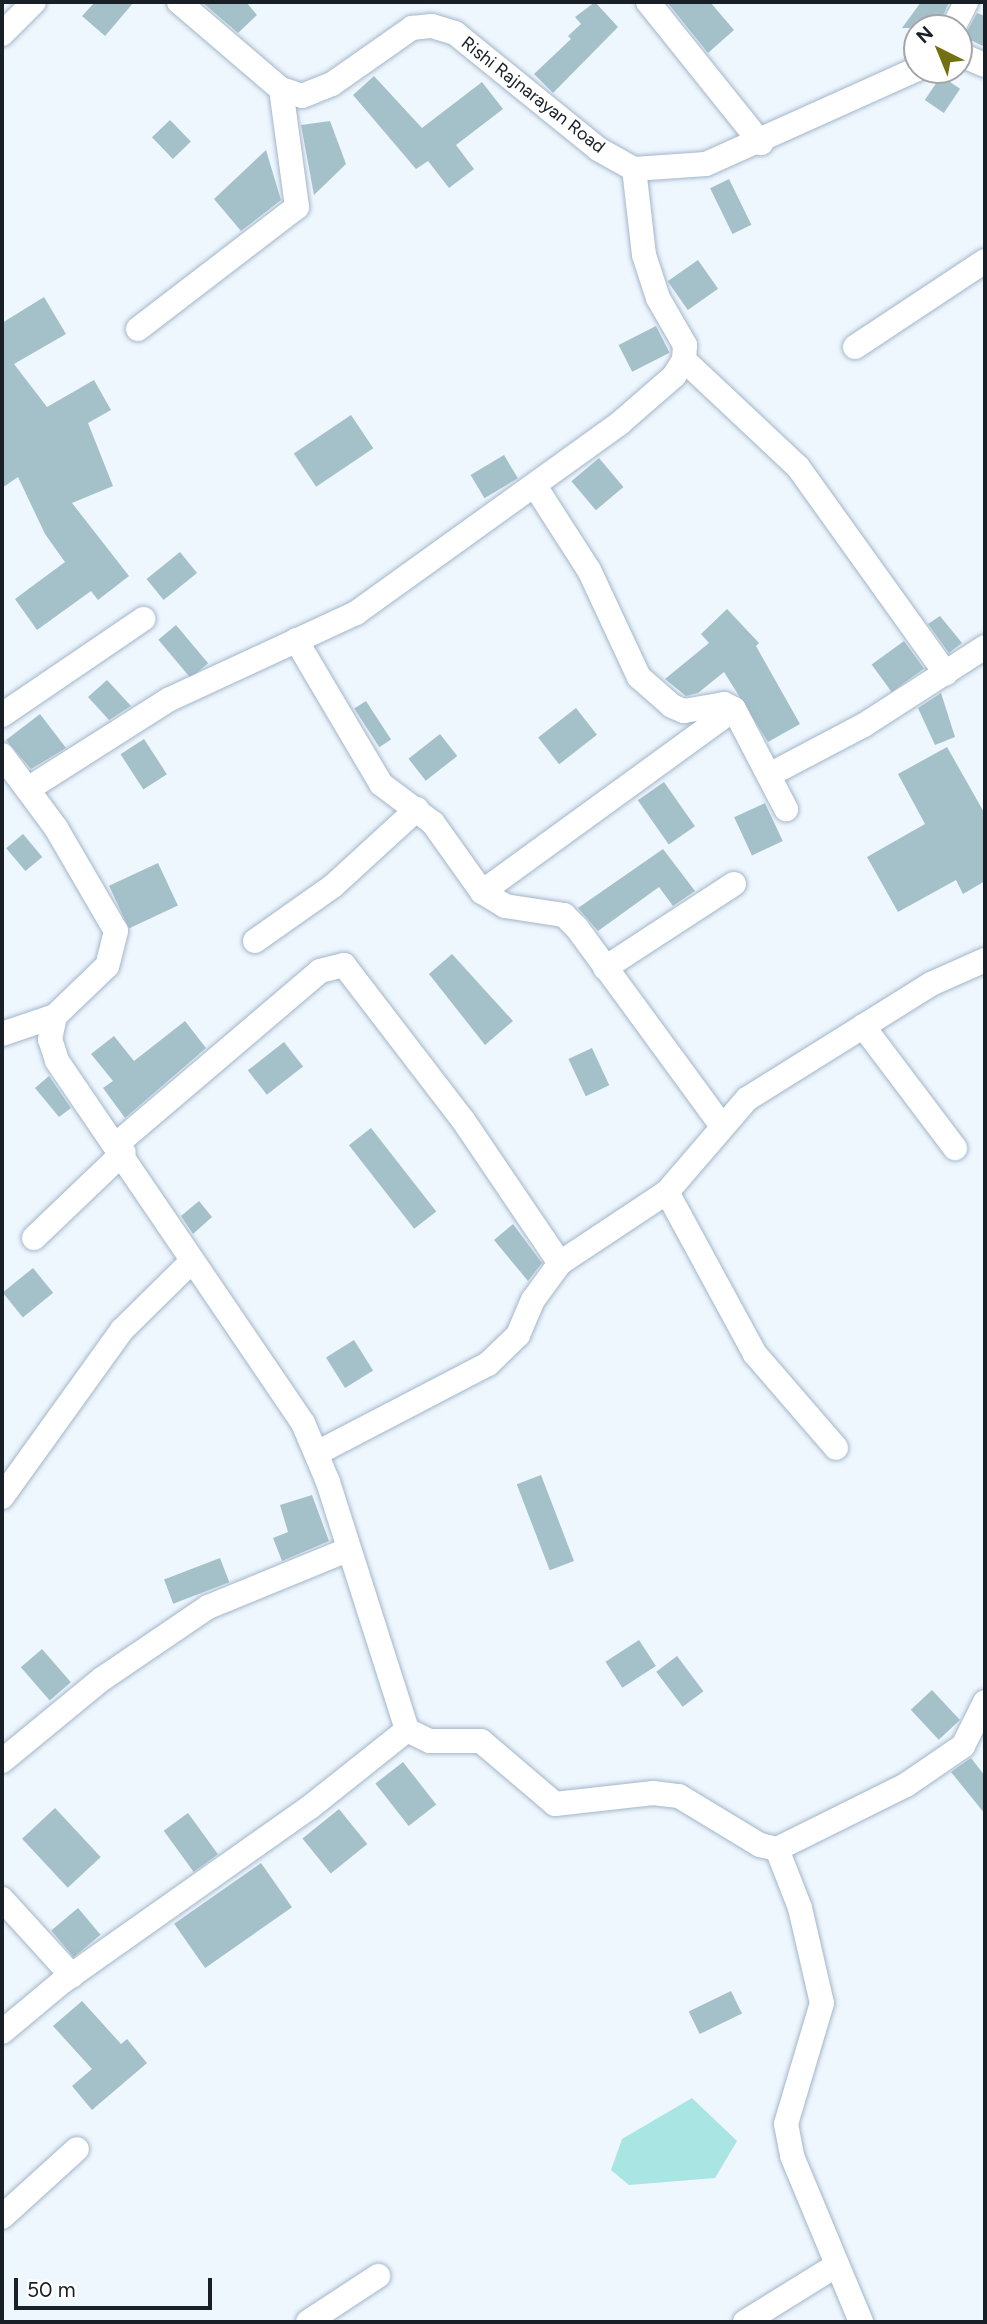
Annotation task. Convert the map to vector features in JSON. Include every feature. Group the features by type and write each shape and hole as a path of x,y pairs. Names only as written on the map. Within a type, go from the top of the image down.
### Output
{"street":[{"path":"2,34 34,2"},
{"path":"138,330 297,207 281,89 178,2"},
{"path":"649,2 761,143"},
{"name":"Rishi Rajnarayan Road","path":"281,89 302,96 323,88 412,28 432,26 455,33 490,57 598,149 634,169"},
{"path":"28,789 170,699 356,613 535,486 654,395 684,360 685,345 659,298 644,256 634,169 706,164 761,143 903,76"},
{"path":"855,347 985,261"},
{"path":"684,360 798,467 946,674"},
{"path":"535,486 589,570 639,677 672,706 684,710 724,704 734,709 786,809"},
{"path":"2,715 143,619"},
{"path":"296,640 361,757 381,784 433,823 482,892 505,906 564,915 721,1125"},
{"path":"769,775 946,674 985,647"},
{"path":"482,892 734,709"},
{"path":"2,755 28,789 116,931 107,966 55,1016 2,1034"},
{"path":"255,941 333,886 417,809"},
{"path":"605,968 734,884"},
{"path":"317,1453 488,1364 518,1335 533,1300 560,1263 667,1192 721,1125 747,1099 931,984 985,960"},
{"path":"34,1238 121,1148 320,971 344,965 463,1120 560,1263"},
{"path":"55,1016 50,1040 57,1061 121,1148 191,1262 303,1423 317,1453 407,1730 430,1741 481,1741 555,1804 653,1793 679,1796 760,1845 778,1849 906,1785 963,1746 985,1702"},
{"path":"863,1026 955,1148"},
{"path":"667,1192 755,1354 835,1448"},
{"path":"2,1497 122,1330 191,1262"},
{"path":"2,1760 102,1679 208,1607 347,1550"},
{"path":"2,2032 72,1976 309,1808 407,1730"},
{"path":"778,1849 811,1948 821,2003 786,2124 792,2156 862,2322"},
{"path":"2,1899 72,1976"},
{"path":"2,2217 77,2149"},
{"path":"745,2322 837,2265"},
{"path":"308,2322 378,2276"}],"shaded area":[{"path":"692,2098 737,2141 715,2178 629,2185 611,2170 622,2139"}],"building":[{"path":"95,2 134,2 105,36 82,16"},
{"path":"202,2 246,2 257,15 238,33"},
{"path":"595,2 618,27 553,93 534,74 571,39 568,36 581,24 575,17"},
{"path":"667,2 710,2 734,30 708,53"},
{"path":"921,2 949,2 944,14 912,14"},
{"path":"977,13 985,16 985,47 973,41 973,20"},
{"path":"374,76 422,128 482,82 503,109 456,145 474,169 449,188 428,161 416,169 353,95"},
{"path":"936,84 953,84 960,89 944,113 925,100"},
{"path":"170,120 191,142 173,159 152,137"},
{"path":"330,121 346,164 314,195 301,125"},
{"path":"266,150 281,200 241,231 214,199"},
{"path":"729,179 751,225 732,234 710,188"},
{"path":"698,260 718,289 688,310 668,281"},
{"path":"44,297 66,334 14,364 47,407 94,380 111,410 88,423 113,486 72,503 129,576 98,600 91,591 37,630 15,599 65,562 45,534 18,477 2,488 2,323"},
{"path":"656,326 670,353 632,372 619,345"},
{"path":"351,415 373,448 316,487 294,454"},
{"path":"504,455 518,478 484,498 471,475"},
{"path":"599,458 623,487 596,510 571,481"},
{"path":"180,552 197,573 164,600 147,579"},
{"path":"727,609 759,643 756,646 800,724 768,742 724,672 698,693 686,696 665,679 709,643 701,634"},
{"path":"940,616 962,643 949,653 928,624"},
{"path":"176,625 208,663 191,678 158,640"},
{"path":"904,641 924,669 892,692 872,665"},
{"path":"107,680 131,706 109,720 88,697"},
{"path":"941,693 955,737 935,745 918,708"},
{"path":"366,701 391,740 379,747 354,709"},
{"path":"576,708 597,735 559,764 538,738"},
{"path":"40,714 66,748 31,769 6,740"},
{"path":"440,734 457,756 426,781 408,759"},
{"path":"144,739 167,774 143,789 121,754"},
{"path":"947,747 985,814 985,881 963,894 956,880 898,912 867,857 925,824 898,774"},
{"path":"664,782 695,826 669,845 638,800"},
{"path":"765,803 783,841 752,855 734,817"},
{"path":"23,834 42,857 25,871 6,848"},
{"path":"663,849 695,891 673,906 659,887 598,931 578,908"},
{"path":"158,863 178,906 129,928 109,886"},
{"path":"452,954 513,1021 485,1045 429,974"},
{"path":"185,1021 206,1048 125,1118 103,1088 113,1081 91,1054 114,1036 134,1061"},
{"path":"284,1042 303,1066 267,1095 248,1070"},
{"path":"592,1048 609,1085 586,1096 568,1059"},
{"path":"49,1076 71,1108 59,1117 35,1088"},
{"path":"371,1128 436,1212 414,1229 349,1145"},
{"path":"199,1201 212,1217 193,1234 181,1216"},
{"path":"513,1224 542,1263 528,1281 494,1240"},
{"path":"33,1268 53,1293 23,1317 3,1293"},
{"path":"354,1340 373,1371 345,1388 326,1357"},
{"path":"541,1475 574,1561 550,1570 517,1484"},
{"path":"312,1495 329,1541 282,1561 273,1538 288,1532 280,1505"},
{"path":"220,1558 229,1582 173,1604 164,1580"},
{"path":"639,1640 656,1666 622,1688 605,1662"},
{"path":"42,1649 71,1682 50,1701 21,1667"},
{"path":"677,1656 703,1691 683,1707 656,1672"},
{"path":"932,1690 960,1720 939,1740 911,1710"},
{"path":"971,1758 985,1776 985,1814 951,1772"},
{"path":"403,1762 436,1805 409,1826 375,1784"},
{"path":"55,1808 101,1857 68,1888 22,1839"},
{"path":"339,1809 367,1844 331,1874 302,1839"},
{"path":"188,1813 218,1854 194,1872 164,1831"},
{"path":"261,1863 292,1907 205,1968 174,1924"},
{"path":"78,1908 100,1935 74,1957 51,1930"},
{"path":"731,1991 742,2013 700,2034 689,2012"},
{"path":"82,2001 121,2044 127,2039 147,2063 92,2110 72,2086 92,2069 53,2026"}]}
